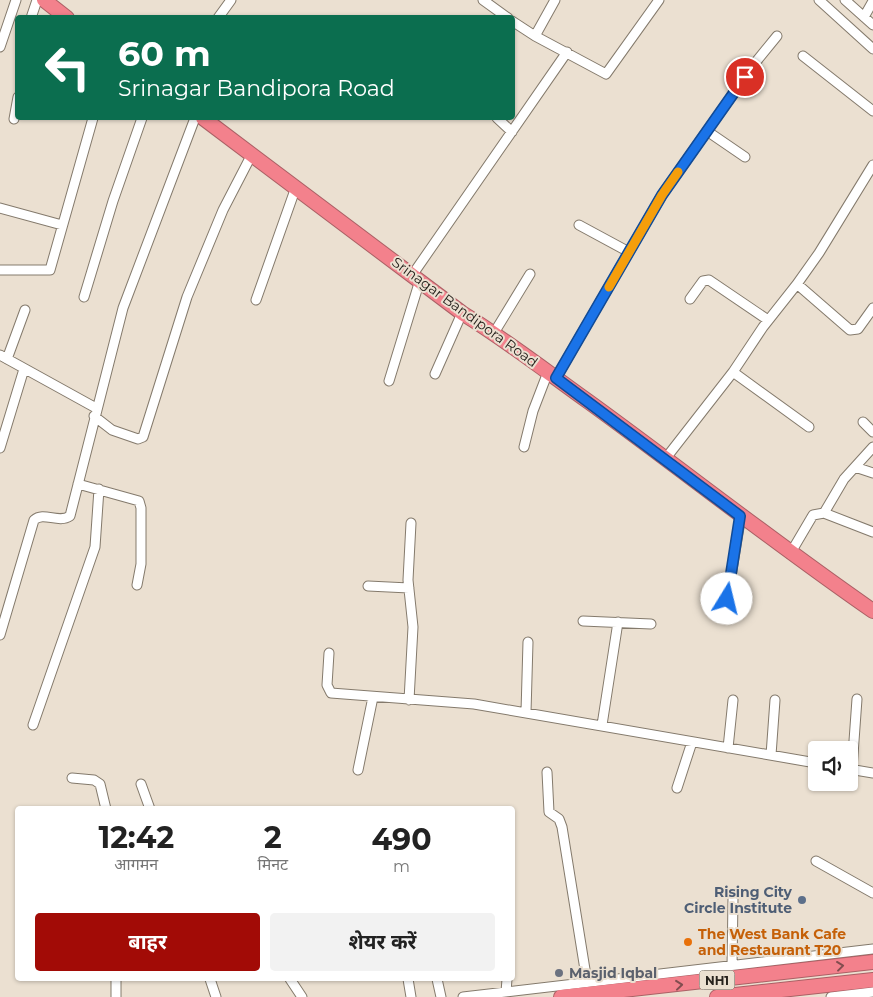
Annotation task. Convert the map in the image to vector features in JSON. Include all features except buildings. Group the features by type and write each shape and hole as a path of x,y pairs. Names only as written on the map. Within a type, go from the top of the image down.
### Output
{"highway":[{"path":"44,0 62,15"},
{"name":"Srinagar Bandipora Road","path":"206,120 417,277 462,313 494,333 552,375 666,458 790,554 873,611"},
{"name":"NH1","path":"561,997 873,962"},
{"name":"NH1","path":"717,997 871,990"}],"street":[{"path":"0,47 16,0"},
{"path":"32,15 37,0"},
{"path":"220,15 230,0"},
{"path":"482,0 504,15"},
{"path":"535,36 556,0"},
{"path":"515,23 601,72 608,73 659,0"},
{"path":"819,0 873,49"},
{"path":"845,0 873,24"},
{"path":"864,17 873,1"},
{"path":"524,447 536,404 662,195 755,63 777,36"},
{"path":"388,382 417,277 567,52"},
{"path":"803,56 873,111"},
{"path":"14,119 15,114"},
{"path":"0,270 50,270 92,120"},
{"path":"84,298 112,201 141,120"},
{"path":"0,635 34,520 40,516 67,518 78,484 123,308 194,120"},
{"path":"499,120 512,132"},
{"path":"707,132 745,157"},
{"path":"25,310 3,357 95,412 117,432 138,439 143,437 187,297 223,210 252,154"},
{"path":"666,458 733,372 768,320 819,253 873,165"},
{"path":"256,300 296,187"},
{"path":"0,208 62,226"},
{"path":"579,225 629,252"},
{"path":"494,333 530,274"},
{"path":"690,299 703,281 709,280 768,320"},
{"path":"797,284 850,330 858,329 873,308"},
{"path":"434,374 462,313"},
{"path":"0,448 24,369"},
{"path":"733,372 809,427"},
{"path":"863,422 873,432"},
{"path":"824,513 844,479 873,447"},
{"path":"855,467 873,473"},
{"path":"78,484 135,499 141,505 141,564 137,585"},
{"path":"33,725 95,547 99,489"},
{"path":"790,554 813,515 824,513 873,532"},
{"path":"725,613 740,516"},
{"path":"409,700 413,628 409,588 412,523"},
{"path":"368,586 409,588"},
{"path":"583,621 651,624"},
{"path":"602,725 618,622"},
{"path":"526,712 528,642"},
{"path":"329,653 328,692 334,694 474,704 808,762"},
{"path":"358,770 372,697"},
{"path":"853,741 857,699"},
{"path":"728,748 733,700"},
{"path":"771,756 775,700"},
{"path":"677,788 692,742"},
{"path":"858,770 873,772"},
{"path":"547,772 549,812 559,819 562,827 587,982"},
{"path":"72,778 98,783 103,793 105,806"},
{"path":"141,784 149,806"},
{"path":"816,860 873,893"},
{"path":"732,966 733,898"},
{"path":"463,997 873,949"},
{"path":"116,981 116,997"},
{"path":"211,981 216,997"},
{"path":"291,981 302,997"},
{"path":"408,981 410,997"},
{"path":"437,981 441,997"},
{"path":"506,992 507,981"},
{"path":"831,997 871,990"}],"slow traffic":[{"path":"609,287 662,195 678,172"}],"place":[{"name":"Rising City Circle Institute","path":"802,900"},
{"name":"The West Bank Cafe and Restaurant T20","path":"688,942"},
{"name":"Masjid Iqbal","path":"559,973"}],"route":[{"path":"727,599 740,516 666,458 556,378 662,195 745,77"}]}
